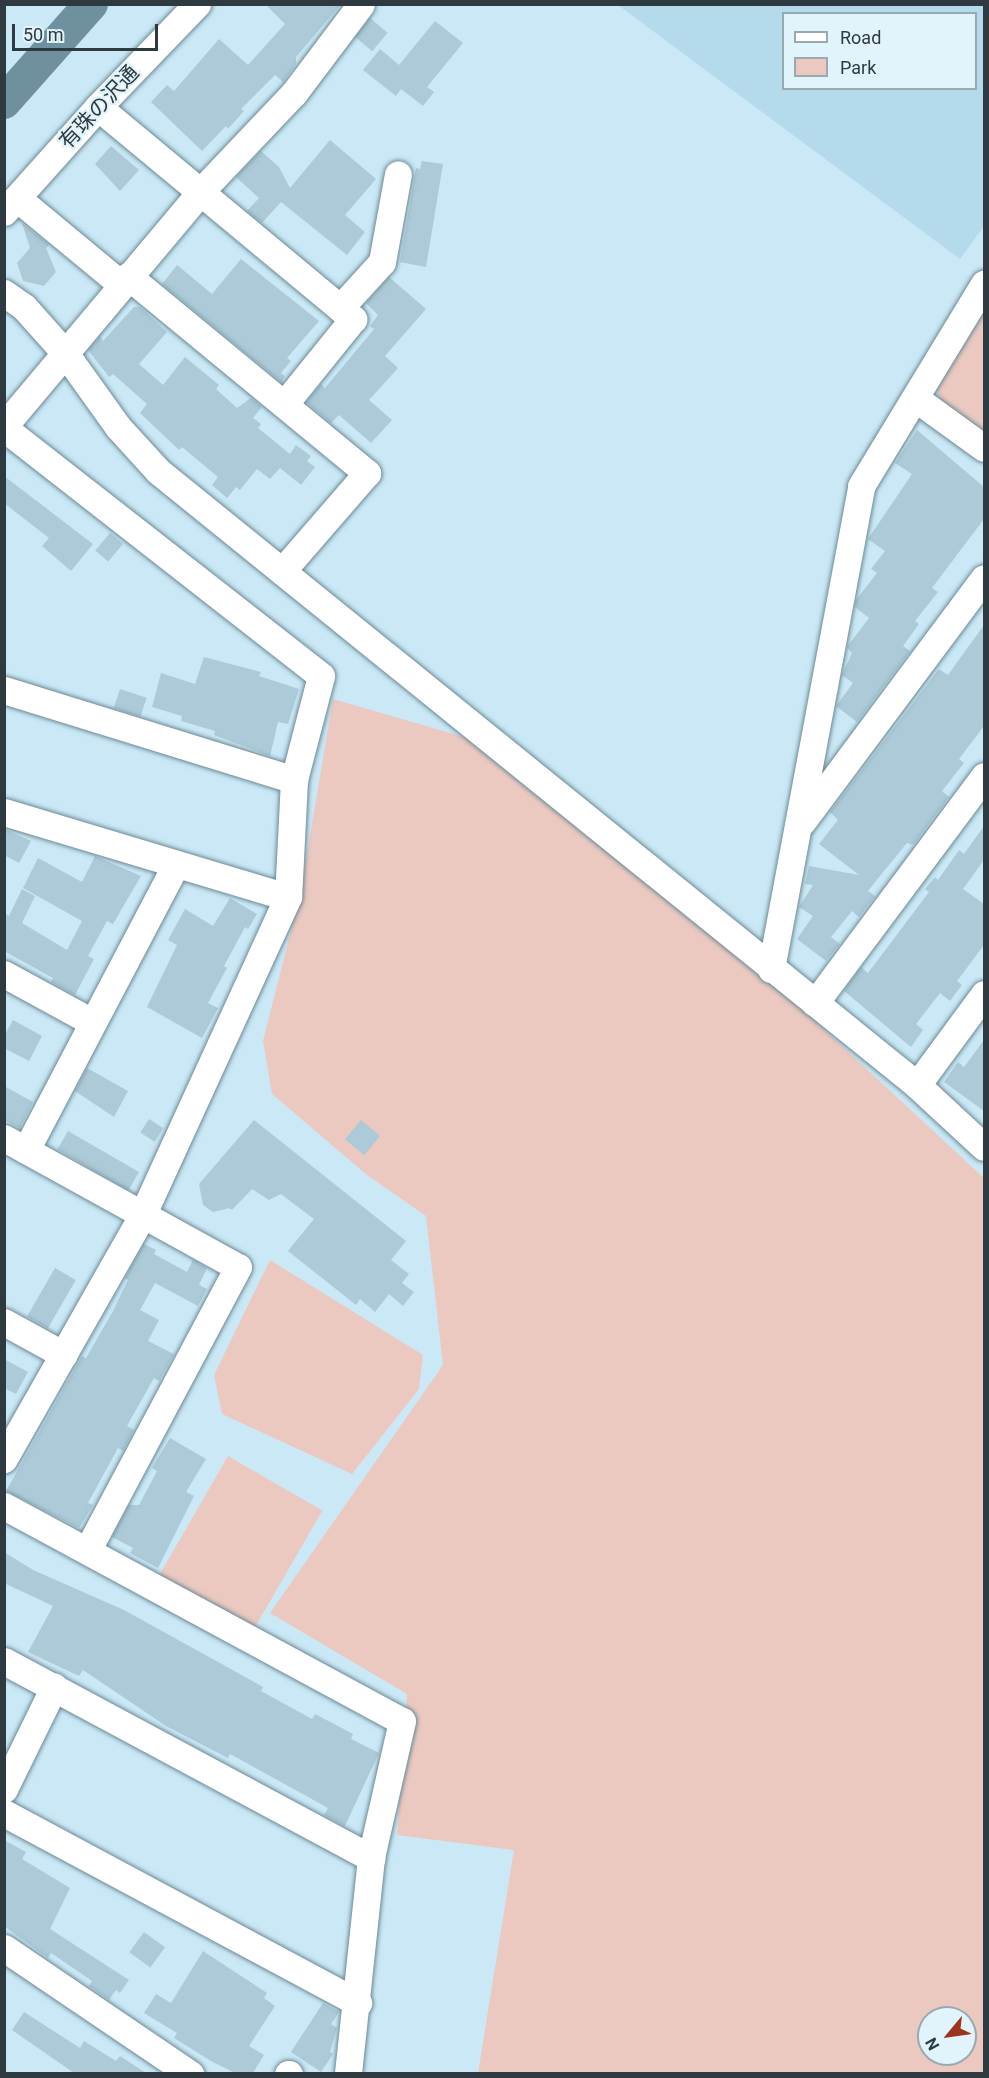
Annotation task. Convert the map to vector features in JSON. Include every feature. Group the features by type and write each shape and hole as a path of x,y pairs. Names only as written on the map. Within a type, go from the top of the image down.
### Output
{"street":[{"name":"有珠の沢通","path":"11,205 98,107 197,4"},
{"path":"4,1458 143,1214 288,897 294,780 321,675 4,427 201,191 294,93 361,4"},
{"path":"98,107 353,319 286,402"},
{"path":"340,308 382,261 398,174"},
{"path":"11,205 125,280 286,402 367,473 282,570"},
{"path":"771,969 861,486 984,284"},
{"path":"4,293 24,308 65,353 118,427 158,471 771,969 917,1084 984,1147"},
{"path":"915,398 984,448"},
{"path":"798,828 984,578"},
{"path":"4,690 294,780"},
{"path":"815,1004 984,776"},
{"path":"4,812 288,897"},
{"path":"88,1549 238,1267 15,1144 92,1022 176,864"},
{"path":"4,974 92,1022"},
{"path":"917,1084 984,994"},
{"path":"4,1323 64,1355"},
{"path":"4,1506 88,1549 402,1721 371,1858 358,2003 348,2073"},
{"path":"4,1661 371,1858"},
{"path":"4,1789 54,1687"},
{"path":"4,1813 358,2003"},
{"path":"4,1948 190,2073"}],"shaded area":[{"path":"618,5 984,5 984,226 960,259"}],"green space":[{"path":"984,311 984,435 941,402 936,387"},
{"path":"333,699 464,737 802,1009 984,1178 984,2073 478,2073 514,1850 397,1835 407,1694 270,1613 443,1365 426,1216 367,1175 272,1094 263,1041 300,895"},
{"path":"270,1260 423,1355 419,1389 352,1474 222,1414 214,1375"},
{"path":"228,1456 322,1510 252,1632 158,1577"}],"building":[{"path":"265,4 341,4 296,57 296,64 283,82 275,75 241,109 244,111 228,129 226,126 202,151 151,102 167,85 174,91 219,39 248,65 285,24"},
{"path":"370,18 388,33 372,51 355,36"},
{"path":"435,21 463,43 427,87 434,92 423,106 401,89 396,96 363,70 380,49 399,65"},
{"path":"330,140 376,179 345,215 365,232 347,255 281,202 262,223 247,211 259,198 236,177 261,151 279,167 290,188"},
{"path":"111,146 139,170 120,191 95,164"},
{"path":"422,161 443,164 426,267 400,262 416,168 420,169"},
{"path":"22,223 49,245 46,248 56,272 44,286 23,281 17,263 30,248"},
{"path":"241,259 319,321 287,358 291,361 281,373 285,376 281,382 162,284 177,265 212,294"},
{"path":"389,277 426,309 385,356 398,368 369,400 392,420 371,443 339,415 331,423 306,402 321,384 325,388 374,329 370,326 378,315 366,303"},
{"path":"134,307 140,307 167,332 139,364 163,385 185,357 219,385 216,389 237,408 251,398 262,407 253,418 261,424 258,428 290,454 296,445 311,456 307,461 315,467 301,485 280,468 270,479 257,469 240,490 236,487 227,498 212,485 218,477 182,447 179,450 140,413 147,404 113,374 109,377 88,350 100,336 103,341"},
{"path":"917,430 984,487 984,519 932,588 938,592 915,621 919,624 903,646 910,651 857,722 836,706 853,683 842,675 852,653 847,647 869,618 855,607 856,600 877,573 871,569 885,551 868,539 912,474 895,463"},
{"path":"4,476 93,544 71,571 42,546 49,538 4,503"},
{"path":"110,533 123,544 108,562 95,551"},
{"path":"984,625 984,726 959,759 964,763 942,791 949,797 913,845 907,843 868,891 875,896 859,917 852,911 831,937 840,944 826,961 797,939 813,916 799,907 813,885 805,884 809,866 859,875 819,844 838,820 830,812 939,669 948,675"},
{"path":"204,657 261,672 259,676 299,689 288,724 278,722 270,756 214,735 215,731 181,721 182,716 152,707 161,673 195,684"},
{"path":"120,689 147,698 140,717 114,708"},
{"path":"984,826 984,860 963,889 984,904 984,945 957,981 962,985 950,1001 940,993 916,1024 923,1030 911,1047 844,991 861,967 868,973 929,892 925,889 935,877 938,880 959,850 964,854"},
{"path":"4,829 31,841 19,863 4,855"},
{"path":"95,856 141,876 113,924 107,921 88,956 94,959 75,995 51,982 53,978 4,951 4,913 9,916 22,889 35,896 22,923 67,950 82,921 23,888 38,858 82,882"},
{"path":"230,898 257,914 248,929 245,927 224,966 227,968 208,1003 218,1008 202,1038 147,1007 177,945 168,940 185,909 213,926"},
{"path":"13,1020 42,1036 29,1061 4,1048 4,1036"},
{"path":"984,1040 984,1111 944,1082 958,1062 964,1067"},
{"path":"87,1068 128,1091 114,1117 75,1091"},
{"path":"4,1086 33,1102 20,1128 4,1120"},
{"path":"149,1119 163,1128 155,1142 140,1132"},
{"path":"254,1120 406,1241 391,1260 409,1274 402,1283 414,1292 403,1306 389,1294 375,1312 360,1299 356,1305 288,1251 314,1219 281,1194 269,1200 252,1189 232,1210 229,1208 213,1212 203,1205 199,1184"},
{"path":"361,1120 380,1136 364,1155 345,1139"},
{"path":"68,1131 139,1172 129,1190 58,1149"},
{"path":"144,1244 156,1250 154,1254 187,1272 193,1260 207,1268 199,1285 207,1289 198,1306 155,1283 140,1310 159,1320 148,1341 174,1354 159,1381 154,1378 127,1426 134,1430 123,1451 118,1448 88,1503 93,1505 79,1528 6,1491 82,1356 86,1358 113,1311 128,1280 125,1278"},
{"path":"55,1268 76,1280 48,1328 27,1316"},
{"path":"4,1359 28,1372 16,1394 4,1388"},
{"path":"170,1438 206,1459 186,1492 194,1496 158,1568 130,1553 133,1548 112,1537 129,1505 139,1505 157,1471 152,1468"},
{"path":"4,1552 33,1570 124,1610 263,1687 261,1691 312,1719 315,1714 353,1734 351,1739 379,1753 345,1826 324,1815 328,1808 230,1754 228,1758 166,1726 83,1670 79,1676 28,1652 53,1606 4,1583"},
{"path":"4,1840 26,1852 22,1859 70,1888 50,1929 129,1980 120,1993 116,1990 109,2000 89,1986 92,1981 51,1953 48,1958 4,1926"},
{"path":"144,1932 165,1947 150,1968 129,1952"},
{"path":"203,1951 267,1993 264,1998 275,2006 249,2046 264,2055 253,2073 235,2073 211,2061 174,2038 177,2033 144,2013 156,1994 171,2003"},
{"path":"323,2003 339,2012 331,2024 337,2028 330,2052 333,2054 321,2072 291,2052"},
{"path":"24,2012 80,2048 84,2041 116,2061 120,2056 146,2073 74,2073 12,2030"}],"waterway":[{"path":"4,102 91,4"}]}
